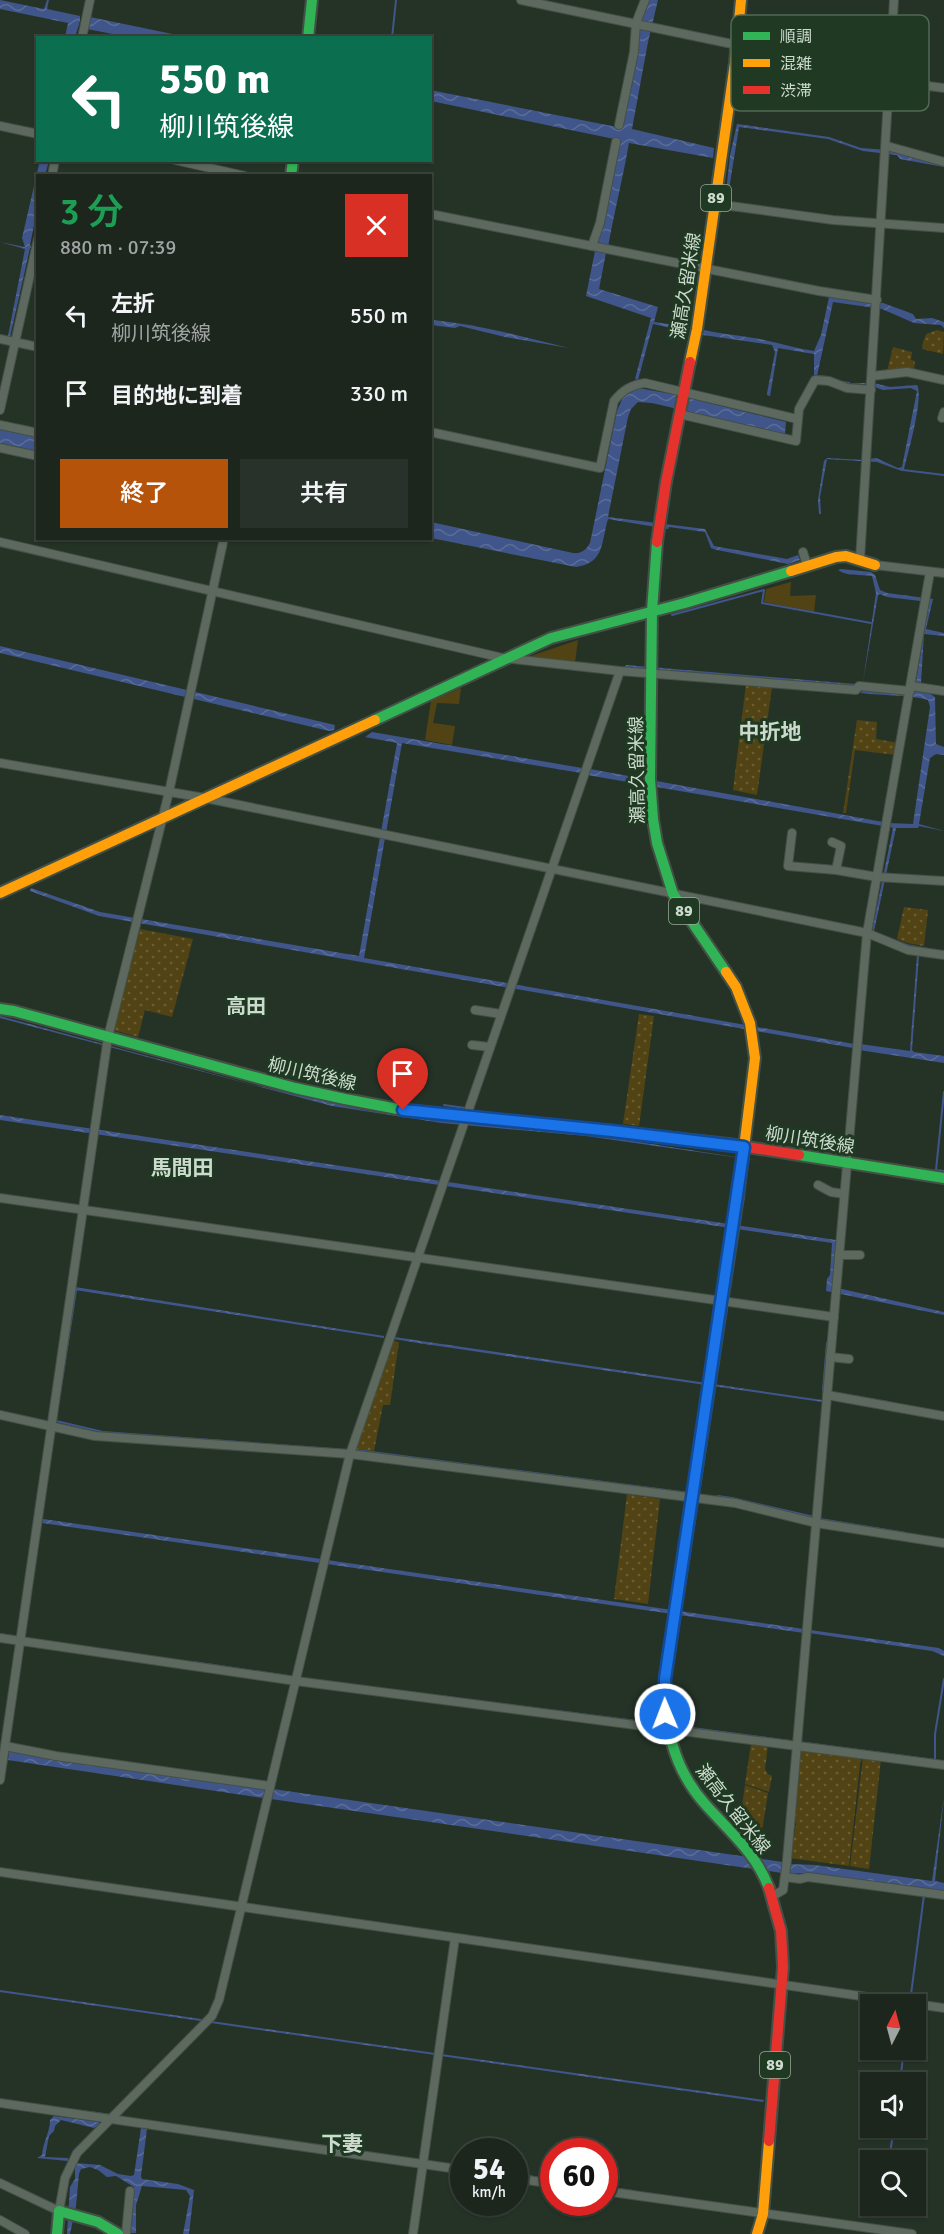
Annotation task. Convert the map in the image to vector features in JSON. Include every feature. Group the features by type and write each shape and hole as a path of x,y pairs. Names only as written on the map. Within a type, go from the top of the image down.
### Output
{"main road":[{"path":"308,36 312,0"},
{"name":"瀬高久留米線","path":"740,15 741,0"},
{"name":"瀬高久留米線","path":"731,90 697,329 660,517 652,611 650,783 657,843 674,894 736,987 752,1028 755,1077 665,1679 664,1700 667,1729 681,1770 697,1796 746,1847 773,1896 781,1926 784,1954 782,1986 763,2214 757,2234"},
{"path":"0,893 550,638 685,603 836,557 846,556 875,565"},
{"name":"柳川筑後線","path":"0,1009 335,1097 403,1110 466,1116 743,1155 847,1162 944,1178"},
{"path":"57,2234 59,2211 98,2222 118,2234"}],"street":[{"path":"81,36 90,0"},
{"path":"521,0 731,44"},
{"path":"619,125 634,52 636,23 645,0"},
{"path":"893,15 894,0"},
{"path":"929,86 944,88"},
{"path":"860,560 888,111"},
{"path":"0,126 36,134"},
{"path":"592,246 600,223 616,142"},
{"path":"886,146 944,162"},
{"path":"184,162 236,174"},
{"path":"716,204 854,222 882,222 944,228"},
{"path":"432,214 819,291 877,300"},
{"path":"0,410 36,248"},
{"path":"0,339 36,347"},
{"path":"872,376 907,372 944,380"},
{"path":"679,413 796,441 799,409 815,380 871,390"},
{"path":"432,432 600,468 614,401 632,385 645,383 797,419"},
{"path":"0,425 36,433"},
{"path":"0,448 36,456"},
{"path":"0,1780 108,1037 169,792 224,540"},
{"path":"0,542 503,658 620,671 652,670 856,690 859,686 944,691"},
{"path":"803,552 807,565"},
{"path":"875,565 944,573"},
{"path":"773,1896 783,1890 785,1877 867,933 930,572"},
{"path":"0,2183 59,2211 65,2178 77,2153 212,2016 219,2000 350,1454 620,671"},
{"path":"0,763 205,798 867,933 908,950 944,955"},
{"path":"792,833 788,866 836,870 877,877 944,881"},
{"path":"832,842 841,846 836,870"},
{"path":"475,1011 501,1014"},
{"path":"472,1045 490,1047"},
{"path":"818,1185 831,1192 844,1194"},
{"path":"0,1198 834,1317"},
{"path":"839,1254 860,1255"},
{"path":"830,1357 849,1359"},
{"path":"827,1395 944,1416"},
{"path":"0,1415 95,1436 350,1454 735,1503 816,1523 944,1544"},
{"path":"0,1638 296,1681 944,1765"},
{"path":"4,1745 56,1755 270,1786"},
{"path":"0,1872 944,2008"},
{"path":"785,1877 800,1879 808,1877 944,1895"},
{"path":"412,2234 455,1938"},
{"path":"0,2103 450,2168"},
{"path":"126,2234 130,2191"},
{"path":"618,2193 912,2234"},
{"path":"0,2220 25,2234"}],"shaded area":[{"path":"937,330 944,332 943,354 922,349 926,334"},
{"path":"893,347 912,352 911,360 915,361 914,370 887,371"},
{"path":"791,582 790,596 816,595 814,612 764,602 766,589"},
{"path":"578,640 575,663 528,657"},
{"path":"746,684 772,687 757,795 733,790"},
{"path":"461,688 459,704 437,703 433,723 455,726 452,745 425,740 431,701"},
{"path":"857,720 877,722 876,739 899,743 896,755 855,750 846,813 843,813"},
{"path":"904,907 928,910 924,946 897,939"},
{"path":"140,929 193,939 172,1017 145,1010 138,1037 113,1030"},
{"path":"639,1014 654,1016 639,1126 623,1124"},
{"path":"392,1341 399,1342 390,1405 383,1405 374,1451 356,1449"},
{"path":"627,1494 660,1499 648,1604 614,1599"},
{"path":"751,1744 768,1746 765,1769 772,1776 769,1792 745,1784"},
{"path":"800,1749 861,1756 849,1866 789,1858 796,1823 793,1822"},
{"path":"863,1757 881,1759 869,1869 850,1866"},
{"path":"745,1785 768,1793 759,1850 739,1827"}],"water":[{"path":"0,0 44,9 49,0 47,9 80,16 80,21 75,36 65,36 68,23 0,9"},
{"path":"648,0 658,0 632,129 714,148 713,158 629,143 608,247 603,246 602,252 606,253 599,289 658,307 654,322 689,327 689,332 653,324 638,380 635,379 651,318 586,296 595,251 600,252 601,246 596,245 603,223 619,140 432,101 432,90 622,128 635,65 639,26"},
{"path":"90,17 182,36 123,36 87,29"},
{"path":"737,124 829,137 861,148 887,150 913,156 944,165 944,167 900,159 897,155 863,151 828,139 739,127 727,202 725,202 730,155"},
{"path":"40,162 49,162 45,174 37,174"},
{"path":"36,177 36,216 30,245 32,248 30,248 10,337 8,336 25,249 0,242 25,247 22,238"},
{"path":"829,297 883,303 913,314 916,319 932,318 944,322 944,328 941,325 914,323 882,309 833,302 817,376 814,375 814,354 778,348 770,396 767,393 775,352 772,345 703,335 704,330 756,338 814,351 821,335"},
{"path":"432,320 518,335 569,348 505,337 460,326 455,328 432,325"},
{"path":"849,383 873,383 890,387 917,385 919,391 917,413 912,439 902,471 877,462 827,459 820,497 821,514 819,514 818,500 824,461 827,458 863,460 876,458 898,468 902,467 917,391 911,388 883,390 869,385"},
{"path":"638,388 672,394 786,422 785,434 652,403 638,402 631,409 628,417 608,517 705,529 714,546 787,559 798,555 800,560 788,564 717,550 711,548 705,532 669,527 668,529 608,519 597,556 585,565 576,567 432,538 432,522 573,553 583,551 590,543 617,411 623,397"},
{"path":"0,429 36,436 36,451 0,443"},
{"path":"838,570 871,572 875,575 880,590 887,593 933,599 926,629 944,633 944,636 924,634 921,683 916,682 929,602 878,595 863,682 876,593 872,576 846,574"},
{"path":"0,646 335,725 334,730 329,731 0,653"},
{"path":"626,665 855,684 855,686 625,667"},
{"path":"862,690 912,695 913,691 919,690 935,697 936,744 944,747 944,755 936,754 930,758 919,824 944,831 919,826 918,828 896,828 874,931 907,944 944,951 907,945 872,931 893,828 888,826 888,823 913,824 930,707 928,700 861,693"},
{"path":"372,732 582,768 581,773 402,743 386,833 381,832 397,743 365,737"},
{"path":"590,769 883,822 883,826 587,775"},
{"path":"380,837 385,838 364,958 854,1044 853,1048 99,916 30,891 31,888 100,912 359,956"},
{"path":"917,955 919,955 912,1050 944,1056 944,1063 859,1050 860,1044 910,1051"},
{"path":"0,1016 254,1085 364,1110 432,1120 574,1132 761,1161 586,1136 442,1123 332,1106 0,1018"},
{"path":"0,1115 836,1240 833,1287 944,1312 944,1315 826,1291 827,1279 830,1275 832,1243 0,1120"},
{"path":"75,1287 384,1336 384,1338 75,1290"},
{"path":"394,1337 829,1401 829,1403 418,1343 394,1339"},
{"path":"43,1519 321,1559 320,1563 42,1523"},
{"path":"327,1560 804,1629 804,1633 327,1564"},
{"path":"810,1630 939,1648 944,1651 944,1656 932,1651 809,1633"},
{"path":"9,1751 266,1788 263,1798 8,1760"},
{"path":"273,1789 783,1862 782,1873 271,1799"},
{"path":"944,1797 935,1881 944,1883 944,1892 814,1874 789,1873 789,1864 815,1865 932,1881"},
{"path":"0,1990 201,2019 201,2021 0,1992"},
{"path":"211,2021 435,2053 435,2055 211,2023"},
{"path":"441,2054 764,2100 763,2102 441,2056"},
{"path":"54,2116 99,2122 100,2125 94,2128 61,2120 55,2126 49,2136 45,2157 68,2158 68,2161 37,2158 42,2155 50,2120"},
{"path":"141,2128 147,2129 142,2179 178,2184 194,2190 189,2234 183,2234 190,2196 186,2190 142,2186 136,2205 136,2233 130,2233 134,2187 116,2176 107,2177 90,2167 81,2169 79,2174 76,2206 70,2234 67,2234 70,2187 75,2179 75,2163 100,2165 118,2174 134,2175"}],"waterway":[{"path":"392,36 396,0"},
{"path":"817,376 829,377"},
{"path":"843,382 849,383"},
{"path":"903,470 944,475"},
{"path":"672,615 764,590 762,603 871,623"},
{"path":"944,1092 936,1170 944,1171"},
{"path":"444,1105 465,1108"},
{"path":"60,1393 76,1290"},
{"path":"823,1390 827,1343"},
{"path":"841,1394 888,1402"},
{"path":"56,1420 103,1432 346,1450"},
{"path":"356,1450 689,1493"},
{"path":"718,1496 814,1517"},
{"path":"820,1519 906,1533"},
{"path":"0,1634 18,1637"},
{"path":"193,1662 295,1677"},
{"path":"677,1726 935,1760 935,1734 944,1679"},
{"path":"431,1695 660,1724"},
{"path":"911,1994 924,1895"},
{"path":"901,2072 903,2060"},
{"path":"51,2107 111,2115"},
{"path":"891,2150 892,2138"},
{"path":"528,2176 540,2178"},
{"path":"618,2189 634,2191"}],"traffic: fast":[{"path":"308,36 312,0"},
{"path":"291,174 293,162"},
{"path":"657,542 652,611 650,779 653,819 657,843 673,894 726,972"},
{"path":"375,720 551,638 685,603 791,571"},
{"path":"0,1009 295,1088 345,1099 403,1110 617,1132"},
{"path":"799,1155 944,1178"},
{"path":"738,1197 665,1679 665,1696 669,1729 685,1776 705,1804 749,1853 764,1875 769,1888"},
{"path":"57,2234 59,2211 98,2222 118,2234"}],"traffic: slow":[{"path":"740,15 741,0"},
{"path":"690,362 697,329 731,91"},
{"path":"791,571 846,556 875,565"},
{"path":"0,893 375,720"},
{"path":"726,972 736,987 750,1023 755,1058 738,1197"},
{"path":"757,2234 763,2214 769,2141"}],"traffic: jam":[{"path":"657,542 666,482 690,362"},
{"path":"617,1132 728,1144 799,1155"},
{"path":"769,1888 781,1931 783,1967 769,2141"}],"district":[{"name":"中折地","path":"770,732"},
{"name":"高田","path":"246,1006"},
{"name":"馬間田","path":"182,1168"},
{"name":"下妻","path":"342,2144"}],"route":[{"path":"403,1110 744,1147 665,1679 665,1714"}]}
